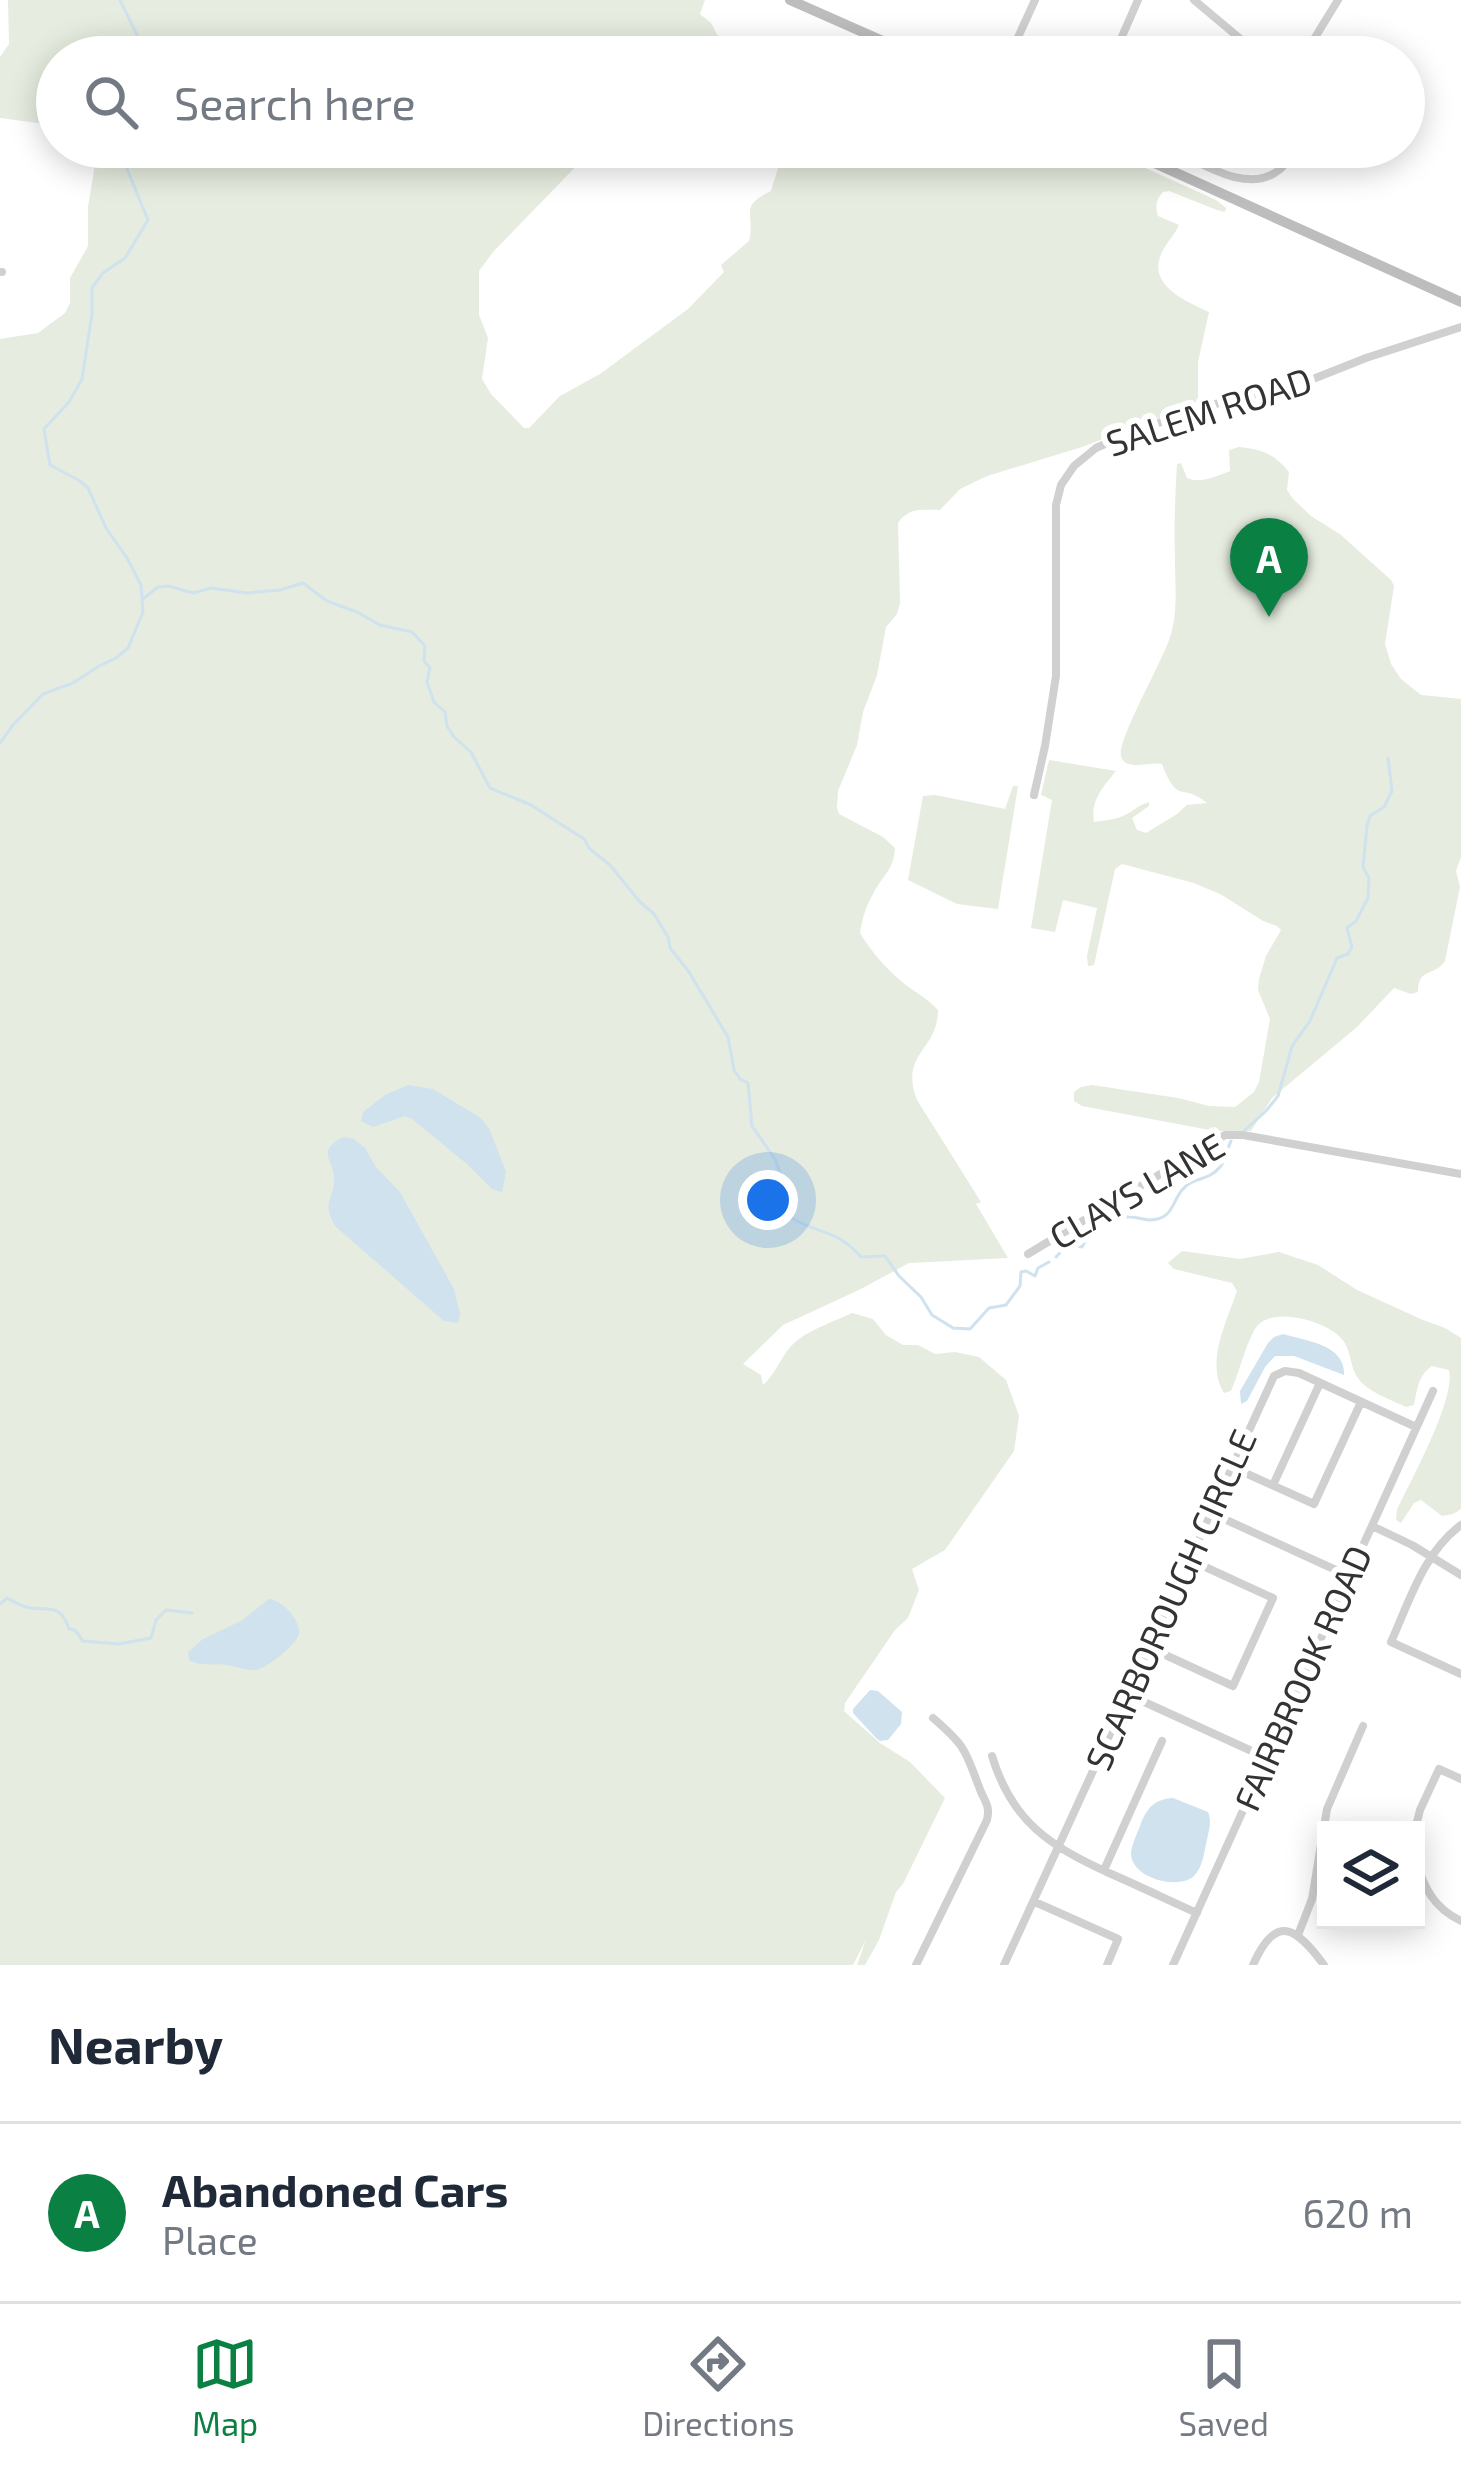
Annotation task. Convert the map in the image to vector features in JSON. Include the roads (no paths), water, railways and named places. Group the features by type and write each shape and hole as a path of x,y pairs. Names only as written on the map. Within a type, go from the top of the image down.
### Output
{"main road":[{"path":"790,0 871,36"},
{"path":"1165,168 1461,302"}],"street":[{"path":"1019,36 1035,0"},
{"path":"1122,36 1138,0"},
{"path":"1194,0 1237,36"},
{"path":"1316,36 1338,0"},
{"path":"1215,168 1248,181 1268,177 1281,168"},
{"name":"SALEM ROAD","path":"1034,795 1056,676 1056,505 1061,485 1074,466 1096,448 1174,416 1308,381 1461,327"},
{"name":"CLAYS LANE","path":"1028,1254 1225,1135 1461,1174"},
{"name":"SCARBOROUGH CIRCLE","path":"1004,1965 1274,1376 1292,1371 1416,1427"},
{"path":"1273,1486 1320,1383"},
{"name":"FAIRBROOK ROAD","path":"1173,1965 1433,1391"},
{"path":"1232,1467 1314,1504 1361,1402"},
{"path":"1211,1513 1349,1576"},
{"path":"1461,1525 1423,1570 1391,1642 1461,1674"},
{"path":"1372,1526 1461,1575"},
{"path":"1150,1648 1233,1686 1273,1598 1190,1560"},
{"path":"1129,1695 1267,1758"},
{"path":"916,1965 989,1810 962,1746 933,1718"},
{"path":"1298,1935 1312,1898 1324,1818 1363,1726"},
{"path":"1103,1870 1162,1741"},
{"path":"992,1756 1018,1812 1044,1838 1197,1913"},
{"path":"1417,1821 1439,1769 1461,1779"},
{"path":"1425,1885 1434,1902 1461,1921"},
{"path":"1034,1902 1118,1939 1106,1965"},
{"path":"1253,1965 1261,1947 1282,1931 1298,1935 1324,1965"}],"water":[{"path":"408,1085 433,1089 481,1118 506,1172 502,1192 492,1189 412,1119 405,1116 373,1127 361,1121 363,1112 385,1095"},
{"path":"343,1137 365,1148 400,1192 454,1289 458,1323 444,1321 335,1226 329,1210 334,1179 328,1152"},
{"path":"1283,1334 1332,1351 1344,1375 1294,1356 1275,1356 1241,1404 1240,1391 1268,1343"},
{"path":"269,1599 289,1611 299,1633 274,1660 252,1670 189,1660 188,1652 203,1639 241,1621"},
{"path":"870,1690 878,1691 902,1712 901,1724 888,1740 876,1738 853,1713"},
{"path":"1173,1798 1208,1812 1210,1819 1194,1876 1168,1882 1139,1870 1131,1854 1148,1810"}],"waterway":[{"path":"120,0 137,36"},
{"path":"0,743 43,694 73,683 128,648 143,612 141,585 88,488 50,465 44,429 82,379 92,288 103,273 125,258 148,220 127,168"},
{"path":"143,599 158,587 193,593 211,588 247,593 303,583 327,601 380,625 412,632 425,646 424,661 430,668 427,682 434,702 445,712 447,726 471,752 490,788 531,805 584,839 654,914 670,948 728,1037 734,1070 748,1083 752,1126 775,1159 793,1219 837,1238 861,1257 885,1256 932,1315 953,1328 970,1329 989,1308 1006,1305 1020,1286 1021,1272 1035,1276 1049,1262"},
{"path":"1245,1130 1278,1096 1292,1046 1310,1021 1337,958 1352,947 1347,928 1368,898 1369,878 1363,867 1367,826 1392,791 1388,758"},
{"path":"1056,1257 1068,1244 1082,1247 1104,1218 1163,1217 1186,1186 1220,1167 1231,1141"},
{"path":"0,1604 7,1598 26,1607 52,1609 83,1641 119,1644 151,1638 156,1620 166,1610 192,1613"}],"place":[{"name":"Abandoned Cars","path":"1269,617"}]}
